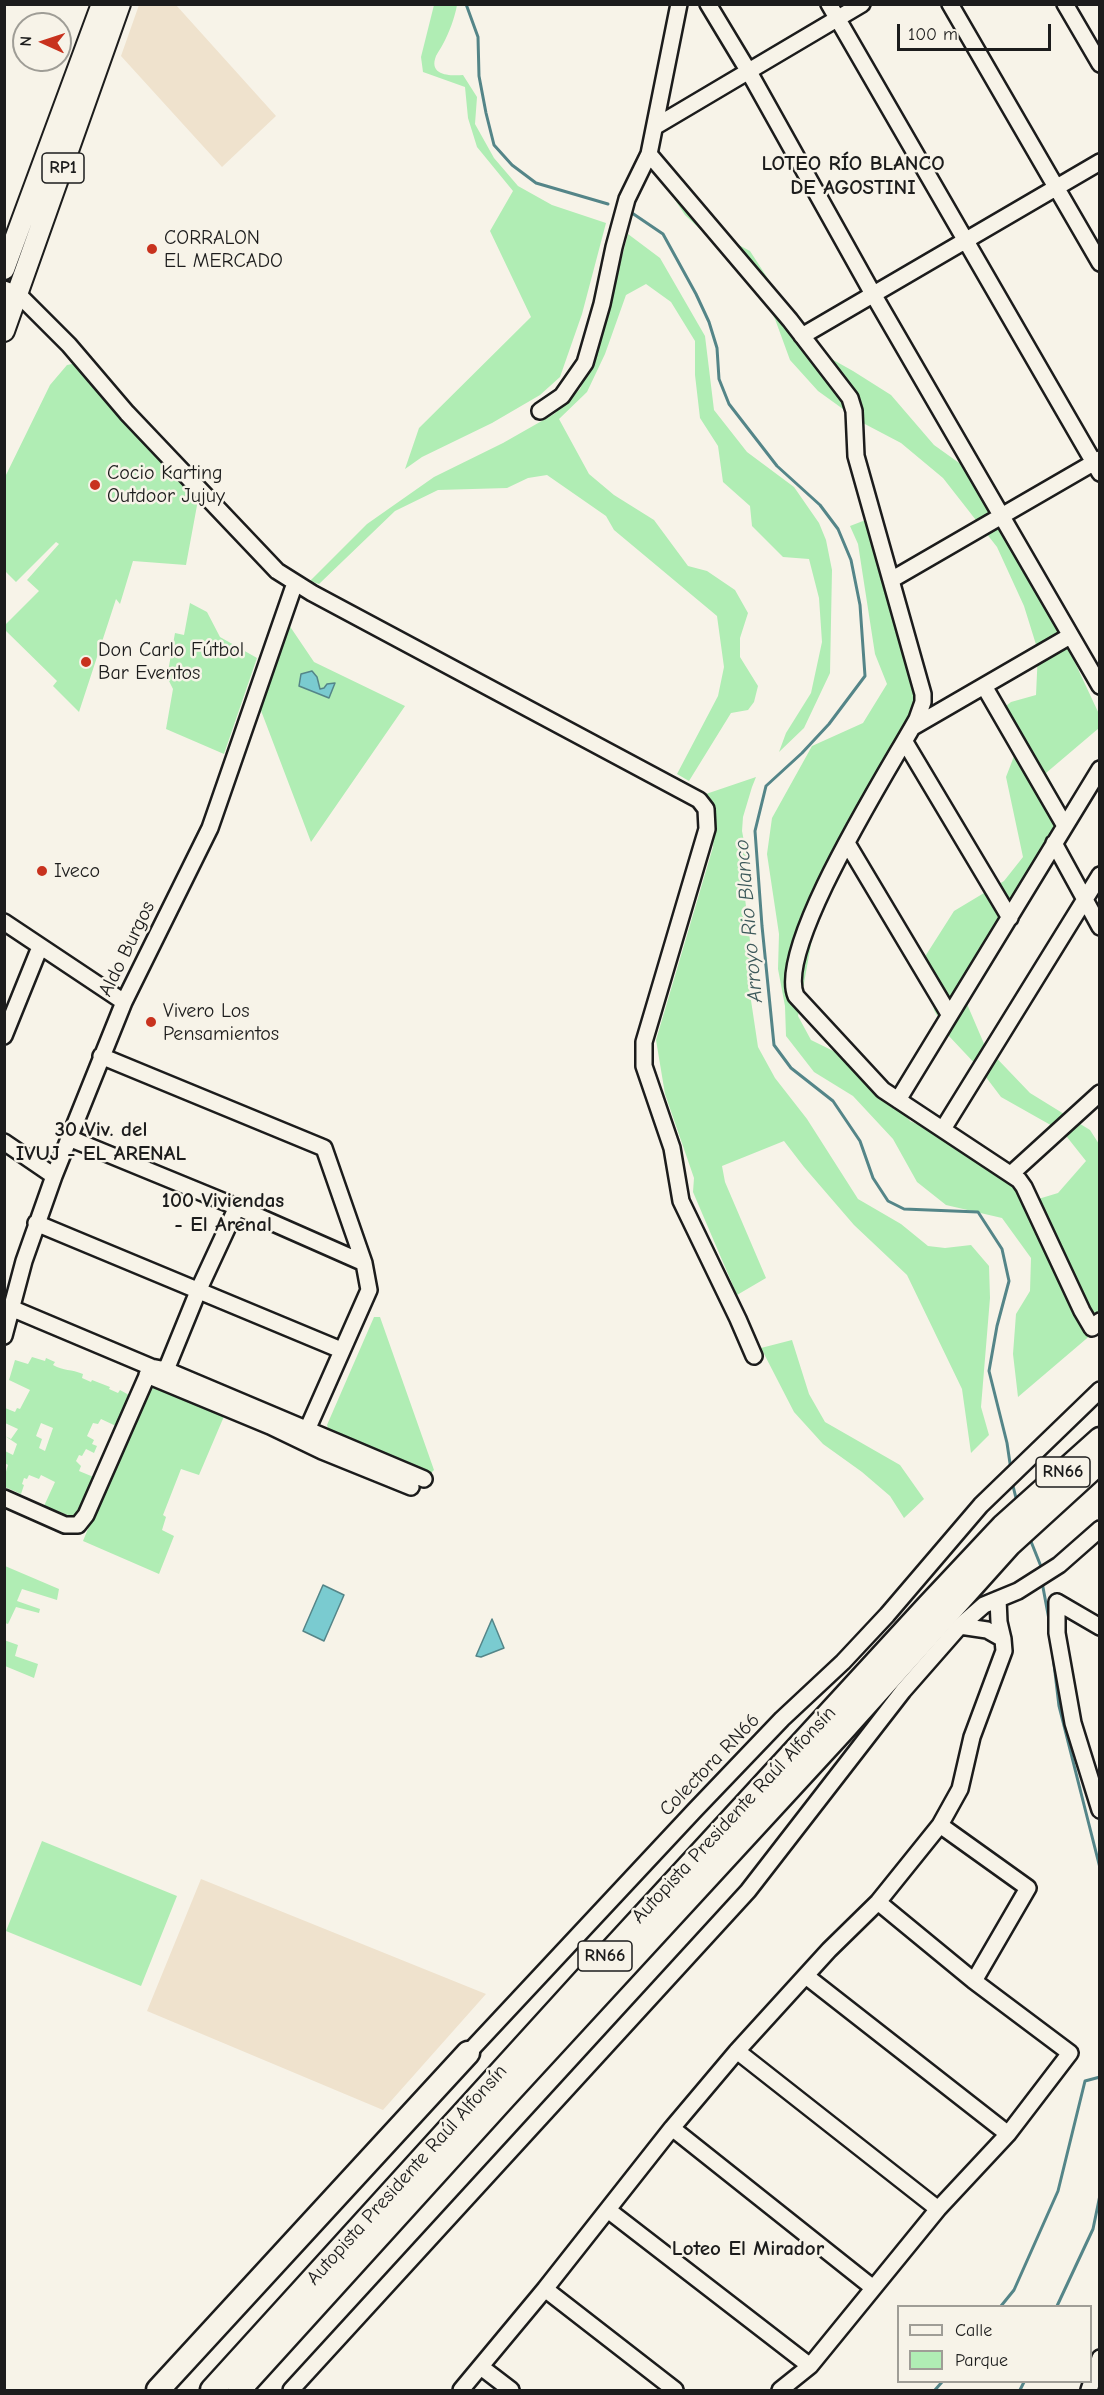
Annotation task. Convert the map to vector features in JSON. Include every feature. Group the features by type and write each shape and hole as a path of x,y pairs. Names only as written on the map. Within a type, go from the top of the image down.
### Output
{"highway":[{"name":"Autopista Presidente Raúl Alfonsín","path":"1034,1517 1100,1438"},
{"name":"Autopista Presidente Raúl Alfonsín","path":"212,2391 690,1863 1010,1537 1100,1462"},
{"path":"1034,1517 1100,1476"},
{"name":"Autopista Presidente Raúl Alfonsín","path":"239,2391 842,1731 1010,1537"},
{"path":"158,2391 468,2053"}],"main road":[{"name":"RP1","path":"4,269 102,4"},
{"name":"RP1","path":"4,331 11,292 120,4"}],"street":[{"path":"540,411 562,396 585,363 602,304 627,199 649,154 679,4"},
{"path":"708,4 749,72 1000,516 1100,686"},
{"path":"829,4 964,241 1098,465 1000,516 891,580"},
{"path":"656,126 862,4"},
{"path":"950,4 1100,263"},
{"path":"1065,4 1100,64"},
{"path":"649,154 802,336 850,398 854,411 856,456 923,694 923,702 913,727 847,843 806,924 792,976 792,989 883,1090 1011,1174 1024,1187 1082,1311 1092,1328 1100,1321"},
{"path":"802,336 1100,162"},
{"path":"11,292 69,345 127,413 277,571 295,583 699,800 706,809 706,829 702,849 644,1042 644,1066 672,1148 681,1201 754,1356"},
{"name":"Aldo Burgos","path":"4,1336 36,1223 54,1176 124,1002 210,828 295,583"},
{"path":"913,727 1070,636"},
{"path":"984,686 1065,825"},
{"path":"905,742 1010,918"},
{"path":"898,1100 1100,769"},
{"path":"847,843 949,1014"},
{"path":"1054,843 1100,927"},
{"path":"943,1129 1100,874"},
{"path":"4,922 124,1002"},
{"path":"4,1036 40,947"},
{"path":"101,1056 324,1148 364,1263 369,1290 307,1430"},
{"path":"1011,1174 1100,1093"},
{"path":"69,1138 237,1207 364,1263"},
{"path":"4,1142 54,1176"},
{"path":"4,1498 65,1524 78,1525 86,1515 155,1371 199,1289 237,1207"},
{"path":"36,1223 341,1350"},
{"path":"11,1308 155,1371 322,1452 417,1483 307,1430 155,1371"},
{"name":"Colectora RN66","path":"468,2053 782,1719 843,1662 887,1615 981,1505 1100,1390"},
{"path":"998,1612 1018,1591 1059,1565 1100,1529"},
{"path":"1100,1627 1057,1602 1057,1634 1073,1723 1100,1810"},
{"path":"291,2391 748,1891 908,1685 971,1628 984,1605 998,1612"},
{"path":"461,2391 737,2050 829,1950 878,1902 940,1825 960,1790 975,1729 1001,1664 1004,1652 998,1612"},
{"path":"971,1628 995,1633 1003,1639"},
{"path":"940,1825 1028,1888 974,1981"},
{"path":"780,2391 810,2366 872,2287 938,2209 1008,2134 1070,2053 974,1981 878,1902"},
{"path":"806,1976 1008,2134"},
{"path":"737,2050 938,2209"},
{"path":"672,2128 872,2287"},
{"path":"608,2210 810,2366"},
{"path":"545,2289 675,2391"},
{"path":"1092,2382 1100,2358"},
{"path":"481,2367 511,2391"}],"shaded area":[{"path":"139,5 176,5 276,116 222,167 121,56"},
{"path":"201,1879 486,1994 383,2110 147,2011"}],"green space":[{"path":"434,5 457,5 450,30 436,56 435,68 442,73 463,75 477,97 475,124 494,158 518,186 552,205 606,223 582,314 560,377 540,395 492,423 422,457 405,469 419,428 531,317 490,231 513,191 477,147 468,118 465,87 423,72 421,57"},
{"path":"657,173 720,235 750,251 785,305 803,343 891,395 934,445 976,475 1028,562 1099,714 1099,728 1046,773 1064,806 1055,856 961,990 985,1046 1030,1093 1090,1130 1099,1144 1099,1328 1018,1397 1013,1354 1016,1314 1030,1291 1031,1258 1002,1218 946,1205 917,1182 893,1139 853,1096 814,1072 786,1036 785,1006 778,969 779,934 767,854 772,818 812,746 863,723 887,684 875,654 858,544 850,526 876,516 871,532 930,707 822,884 798,1016 811,1040 870,1069 910,1121 971,1149 1035,1200 1058,1193 1086,1161 1063,1132 1001,1097 979,1068 948,1035 934,1010 926,955 954,911 1004,881 1023,857 1006,777 1016,751 998,712 1011,702 1036,695 1038,651 1024,606 997,547 943,478 901,443 861,422 818,391 790,360 775,319 756,282 685,215"},
{"path":"628,234 660,258 705,336 714,410 747,452 794,487 819,523 826,540 832,570 830,673 804,728 779,752 786,733 811,693 822,642 819,598 809,559 783,557 752,526 750,506 723,482 718,446 700,418 695,375 695,341 671,302 646,284 626,295 605,354 587,392 559,419 589,474 614,495 654,520 688,566 707,571 735,590 748,613 740,638 740,657 758,686 754,702 748,710 731,713 689,781 677,774 718,696 724,667 717,616 614,530 606,516 547,475 528,478 507,488 438,490 395,511 319,584 310,581 367,524 434,477 503,443 554,414 580,389 605,321"},
{"name":"Cocio Karting Outdoor Jujuy","path":"77,363 198,500 186,565 133,561 120,604 116,599 79,712 53,686 57,681 5,630 5,625 39,591 27,580 59,544 56,542 16,582 6,572 5,574 5,477 50,385 67,365"},
{"path":"190,603 207,612 220,637 257,658 224,754 166,729 173,689 167,677 175,633 184,635"},
{"path":"289,625 314,662 405,706 311,842 260,708"},
{"path":"756,777 743,817 742,831 746,852 745,898 750,941 749,987 758,1047 775,1078 807,1119 858,1199 901,1224 928,1246 945,1248 971,1245 989,1266 990,1298 981,1407 989,1435 971,1453 962,1389 907,1275 854,1225 784,1141 722,1166 725,1182 766,1278 737,1295 693,1192 694,1178 665,1094 656,1040 713,847 715,817 703,795"},
{"path":"374,1317 380,1317 434,1470 430,1474 329,1431 327,1425"},
{"path":"792,1340 809,1394 825,1422 900,1465 924,1499 904,1518 890,1496 823,1444 794,1412 761,1348"},
{"path":"32,1357 45,1361 46,1358 55,1362 53,1365 57,1367 83,1374 82,1378 110,1387 109,1389 118,1393 120,1390 129,1395 116,1426 101,1419 98,1424 93,1423 87,1436 94,1440 92,1444 97,1446 94,1453 86,1449 76,1461 81,1466 79,1471 96,1478 83,1511 73,1517 44,1506 55,1482 41,1475 39,1479 29,1475 27,1479 24,1478 21,1494 5,1487 8,1465 5,1463 5,1451 13,1455 17,1444 5,1436 11,1439 18,1429 5,1423 5,1408 15,1412 17,1408 20,1409 30,1390 9,1380 15,1360 28,1364","holes":["41,1423 53,1428 45,1451 39,1448 42,1439 36,1436"]},
{"path":"148,1381 225,1414 199,1475 181,1469 163,1515 166,1517 162,1530 174,1536 159,1574 83,1541"},
{"path":"5,1566 59,1589 57,1600 22,1589 17,1601 40,1609 39,1613 16,1607 8,1624 5,1623"},
{"path":"4,1640 18,1645 15,1656 38,1664 34,1678 5,1666"},
{"path":"42,1841 177,1896 141,1986 6,1931"}],"water":[{"path":"312,671 317,677 320,689 327,684 335,683 329,698 299,686 301,674"},
{"path":"323,1585 344,1595 324,1641 303,1631"},
{"path":"492,1619 504,1648 481,1657 476,1656"}],"waterway":[{"name":"Arroyo Rio Blanco","path":"466,4 478,37 479,76 494,145 512,165 536,183 608,204"},
{"name":"Arroyo Rio Blanco","path":"632,213 663,234 696,294 709,322 717,348 719,379 729,404 777,466 820,505 838,529 851,560 860,605 865,676 829,724 766,786 755,831 774,1045 791,1068 833,1101 860,1141 873,1178 888,1201 904,1209 978,1212 1002,1249 1009,1281 997,1326 989,1371 1007,1443 1011,1470"},
{"name":"Arroyo Rio Blanco","path":"1012,1482 1017,1502"},
{"path":"1030,1539 1042,1569"},
{"path":"1042,1582 1050,1625"},
{"path":"1052,1647 1059,1706 1100,1868"},
{"path":"1002,2305 1014,2290 1058,2191 1085,2081 1100,2077"},
{"path":"1057,2305 1093,2229 1100,2195"},
{"path":"935,2390 941,2383"},
{"path":"1020,2390 1024,2383"}],"place":[{"name":"CORRALON EL MERCADO","path":"152,249"},
{"name":"Cocio Karting Outdoor Jujuy","path":"95,485"},
{"name":"Don Carlo Fútbol Bar Eventos","path":"86,662"},
{"name":"Iveco","path":"42,871"},
{"name":"Vivero Los Pensamientos","path":"151,1022"}],"district":[{"name":"LOTEO RÍO BLANCO DE AGOSTINI","path":"853,176"},
{"name":"30 Viv. del IVUJ - EL ARENAL","path":"101,1142"},
{"name":"100 Viviendas - El Arenal","path":"223,1213"},
{"name":"Loteo El Mirador","path":"748,2249"}]}
